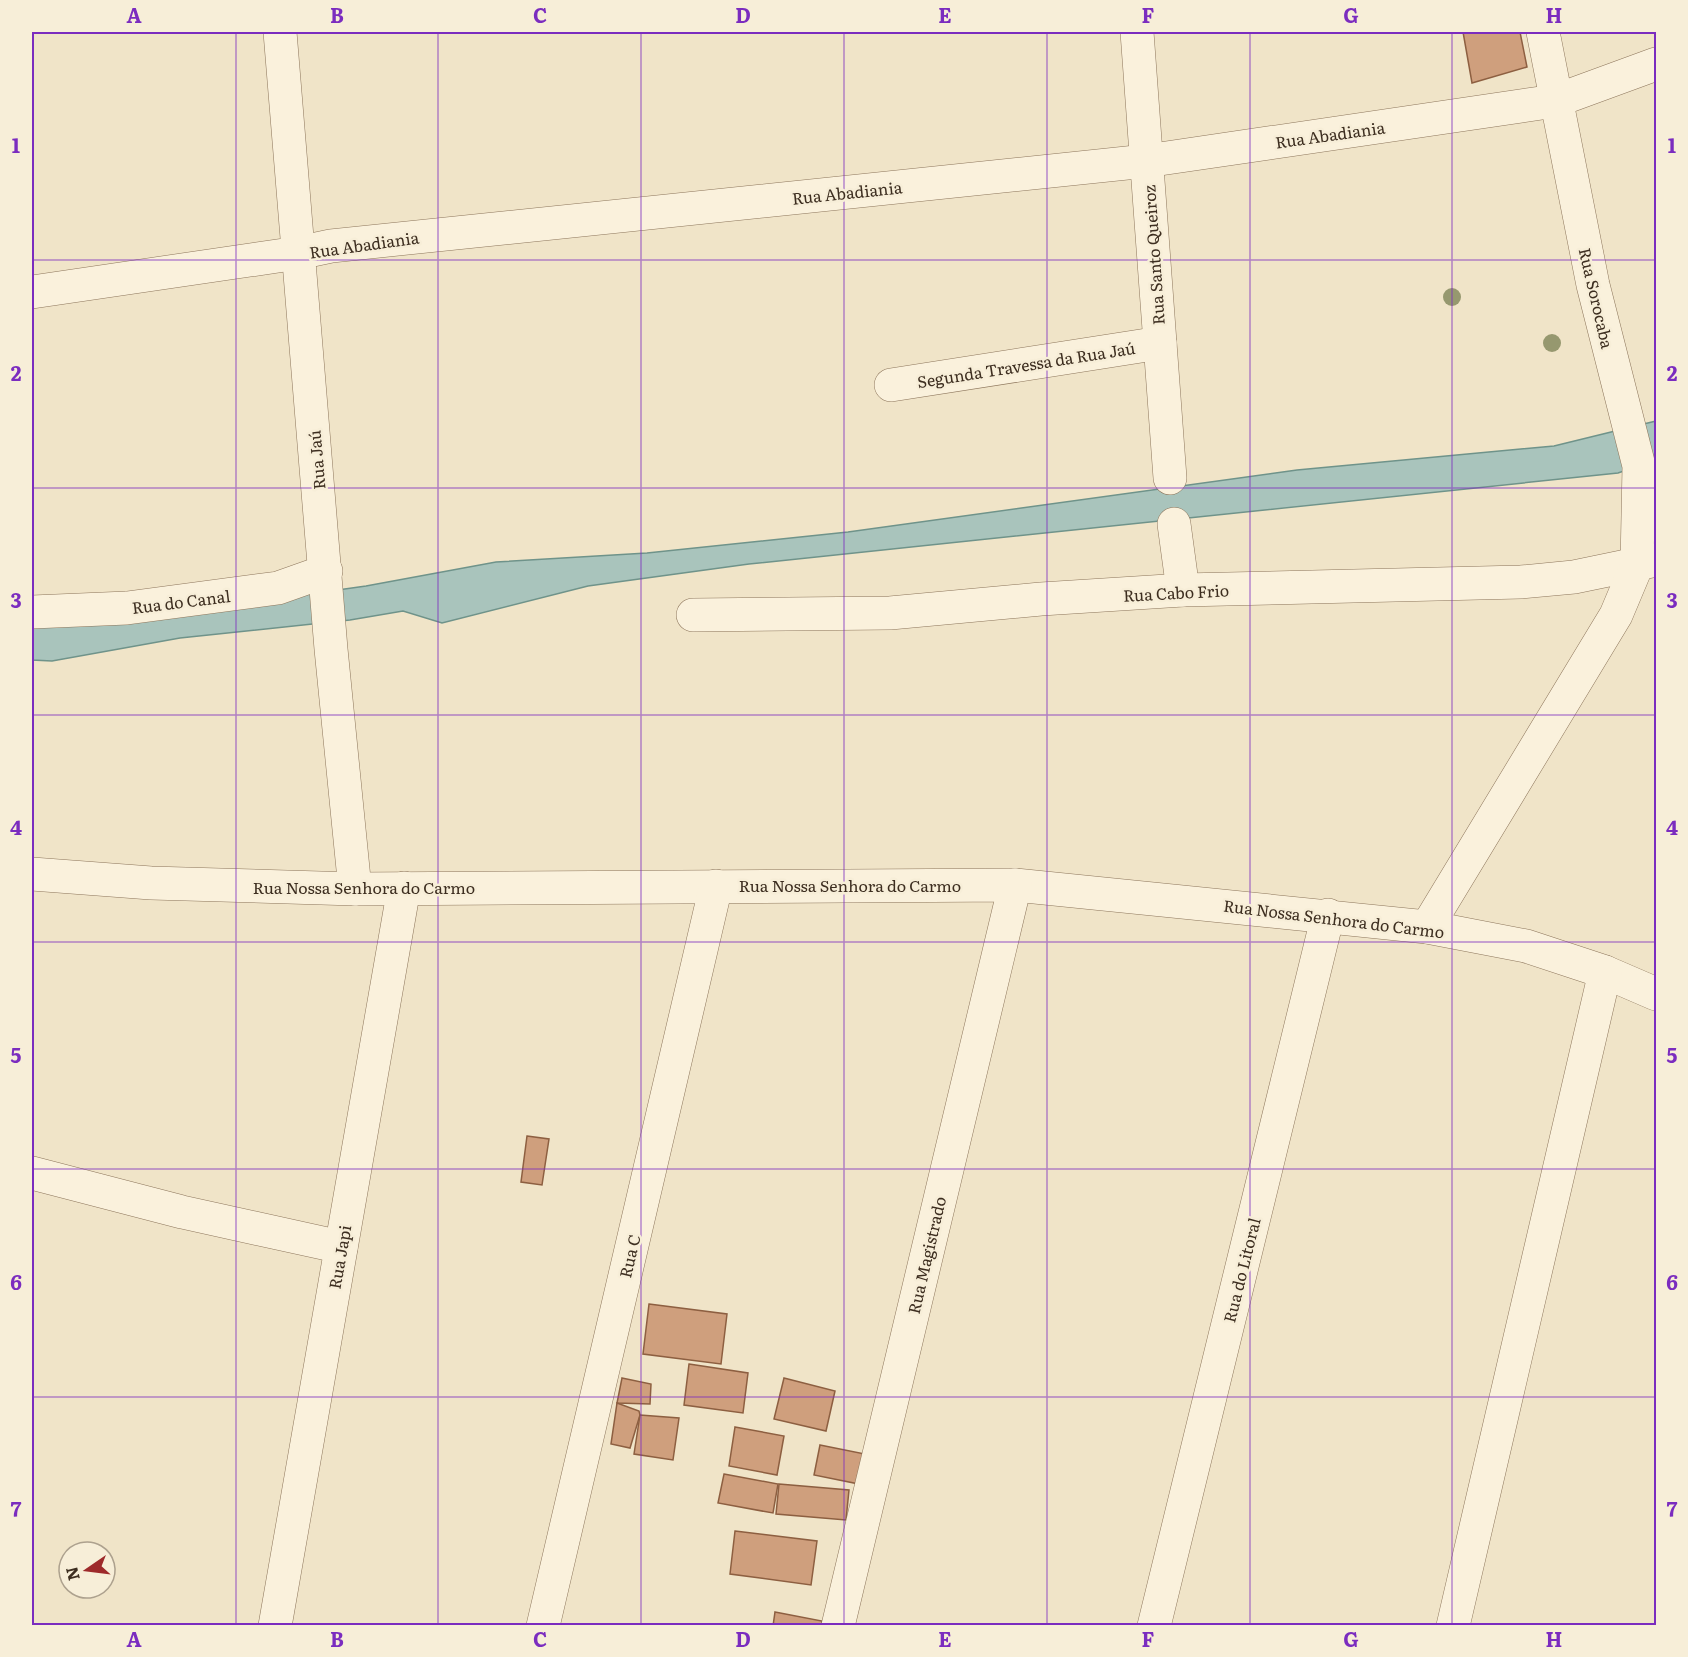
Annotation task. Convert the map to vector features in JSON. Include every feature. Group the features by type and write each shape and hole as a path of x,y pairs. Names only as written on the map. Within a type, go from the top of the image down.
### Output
{"street":[{"name":"Rua Jaú","path":"280,32 331,648 355,889"},
{"name":"Rua Santo Queiroz","path":"1137,32 1170,478"},
{"name":"Rua Sorocaba","path":"1543,32 1593,285 1639,466 1647,562"},
{"name":"Rua Abadiania","path":"32,292 298,253 331,246 1146,161 1555,101 1656,64"},
{"name":"Segunda Travessa da Rua Jaú","path":"891,385 1160,343"},
{"path":"1174,524 1183,590"},
{"name":"Rua Cabo Frio","path":"693,615 890,613 1041,599 1183,590 1521,582 1574,577 1647,562"},
{"path":"1427,927 1647,562"},
{"name":"Rua do Canal","path":"32,612 128,608 326,580"},
{"name":"Rua Nossa Senhora do Carmo","path":"32,874 151,883 355,889 1015,885 1328,915 1427,927 1526,946 1654,988"},
{"name":"Rua Magistrado","path":"838,1626 1015,885"},
{"name":"Rua C","path":"543,1626 716,886"},
{"name":"Rua Japi","path":"275,1626 404,888"},
{"name":"Rua do Litoral","path":"1154,1626 1328,915"},
{"path":"1453,1626 1605,972"},
{"path":"32,1173 182,1212 341,1247"}],"water":[{"path":"1656,421 1656,460 1618,473 749,564 588,586 442,623 403,611 350,620 180,638 52,661 32,660 32,626 126,620 366,586 496,562 647,553 848,532 1297,470 1554,446"}],"building":[{"path":"1463,32 1520,32 1527,67 1472,83"},
{"path":"527,1136 549,1139 542,1185 521,1182"},
{"path":"649,1304 727,1314 721,1364 643,1354"},
{"path":"689,1364 748,1373 743,1413 684,1405"},
{"path":"622,1378 651,1384 650,1404 617,1403"},
{"path":"784,1378 835,1391 826,1431 774,1419"},
{"path":"617,1403 639,1411 640,1415 630,1448 611,1444"},
{"path":"640,1415 679,1418 673,1460 634,1454"},
{"path":"735,1427 784,1436 777,1475 729,1466"},
{"path":"820,1445 865,1454 859,1484 814,1475"},
{"path":"724,1474 778,1484 773,1513 718,1503"},
{"path":"779,1484 849,1490 846,1520 776,1514"},
{"path":"735,1531 817,1541 811,1585 730,1574"},
{"path":"775,1612 822,1621 822,1626 773,1626"}]}
